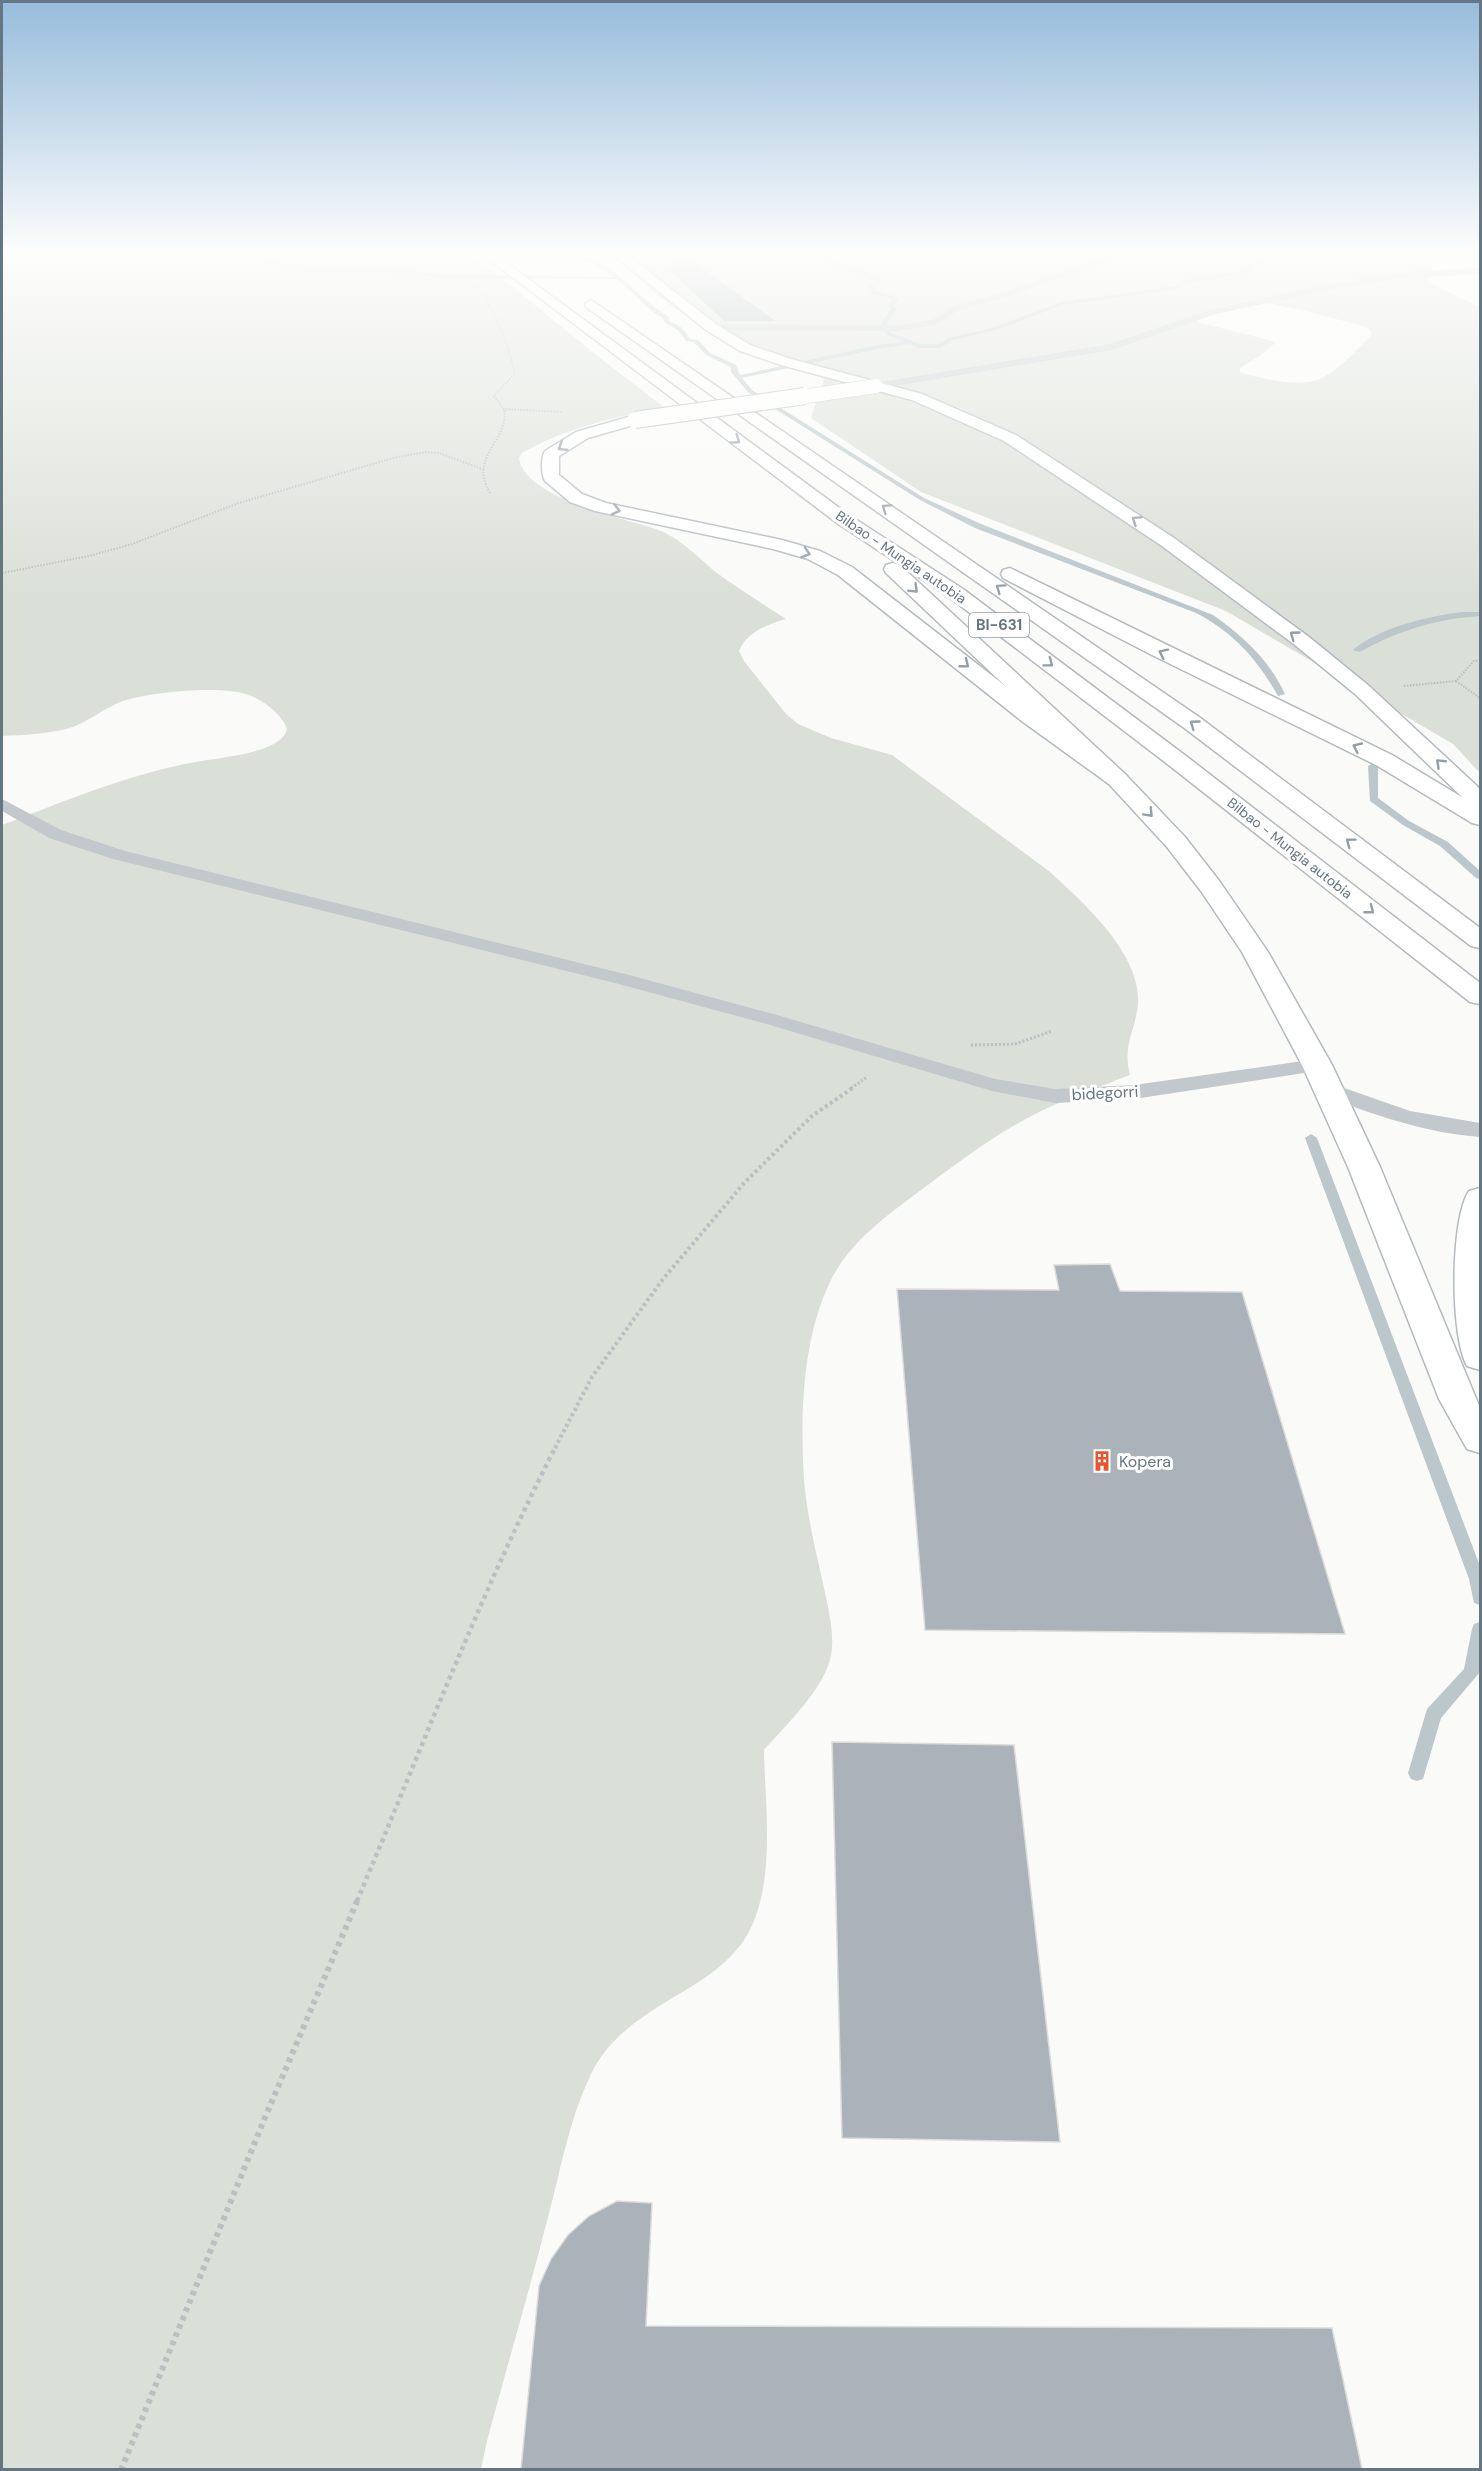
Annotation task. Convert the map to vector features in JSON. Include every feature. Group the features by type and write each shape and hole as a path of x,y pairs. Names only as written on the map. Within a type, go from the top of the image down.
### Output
{"main road":[{"name":"Bilbao - Mungia autobia","path":"644,370 843,519 956,593 1473,990"},
{"name":"Bilbao - Mungia autobia","path":"688,370 1191,722 1480,940"},
{"path":"817,370 917,397 1010,438 1168,542 1302,641 1362,690 1469,791 1480,806"},
{"path":"876,386 636,420 582,435 550,454 551,477 576,498 601,507 776,544 814,555 845,571 1031,717 1117,779"},
{"path":"843,519 922,598 1045,709 1117,779 1176,842 1256,952 1317,1065 1364,1167 1457,1399 1480,1439"},
{"path":"934,541 973,555 1157,650 1384,760 1480,819"},
{"path":"1480,1198 1471,1270 1472,1315 1480,1356"}],"lane":[{"path":"876,386 971,370"},
{"name":"bidegorri","path":"2,804 55,834 119,855 622,979 770,1019 992,1084 1055,1096 1134,1092 1317,1065"},
{"path":"1327,1089 1376,1109 1421,1121 1480,1130"}],"path":[{"path":"490,493 483,480 485,470 494,441 506,420 504,409 494,396 515,373 514,370"},
{"path":"504,409 563,412"},
{"path":"2,573 79,558 132,544 239,503 397,457 426,452 439,453 485,470"},
{"path":"1456,681 1474,661 1480,660"},
{"path":"1362,690 1456,681 1480,698"},
{"path":"965,1046 1015,1044 1035,1039 1052,1031"},
{"path":"121,2469 264,2120 491,1585 532,1491 592,1377 663,1279 745,1182 812,1116 897,1058"}],"shaded area":[{"path":"2,370 616,370 665,408 592,424 539,444 522,453 519,458 525,472 555,495 671,536 717,573 786,619 752,634 742,644 739,651 744,661 786,714 798,724 831,738 892,755 1050,872 1108,930 1130,966 1136,985 1137,1013 1128,1046 1130,1075 1063,1101 983,1145 870,1230 841,1263 833,1276 823,1299 809,1349 802,1429 807,1507 829,1612 832,1647 828,1667 813,1693 764,1750 766,1858 757,1912 747,1935 725,1962 702,1980 624,2031 606,2051 591,2074 583,2091 566,2145 481,2469 2,2469 2,825 100,788 150,773 263,749 283,737 287,729 280,717 269,706 255,698 230,691 200,690 149,695 123,701 81,724 66,729 2,736"},
{"path":"822,370 1240,370 1261,378 1306,382 1314,381 1334,370 1480,370 1480,773 1453,744 1226,611 921,492 811,418 825,371"}],"building":[{"name":"Kopera","path":"1110,1264 1120,1291 1242,1292 1345,1634 925,1630 897,1289 1059,1290 1054,1265"},
{"path":"832,1742 1014,1745 1060,2142 842,2138"},
{"path":"617,2201 652,2203 646,2326 1332,2328 1362,2469 521,2469 539,2286 551,2259 568,2235 589,2216"}],"waterway":[{"path":"734,370 750,391 922,499 978,526 1210,617 1247,646 1268,670 1281,694"},
{"path":"740,377 771,370"},
{"path":"1357,650 1416,623 1447,616 1480,614"},
{"path":"1373,766 1373,799 1406,823 1444,844 1480,876"},
{"path":"1311,1138 1477,1579 1480,1598"},
{"path":"1417,1773 1433,1714 1472,1672 1480,1629"}],"place":[{"name":"Kopera","path":"1102,1461"}]}
